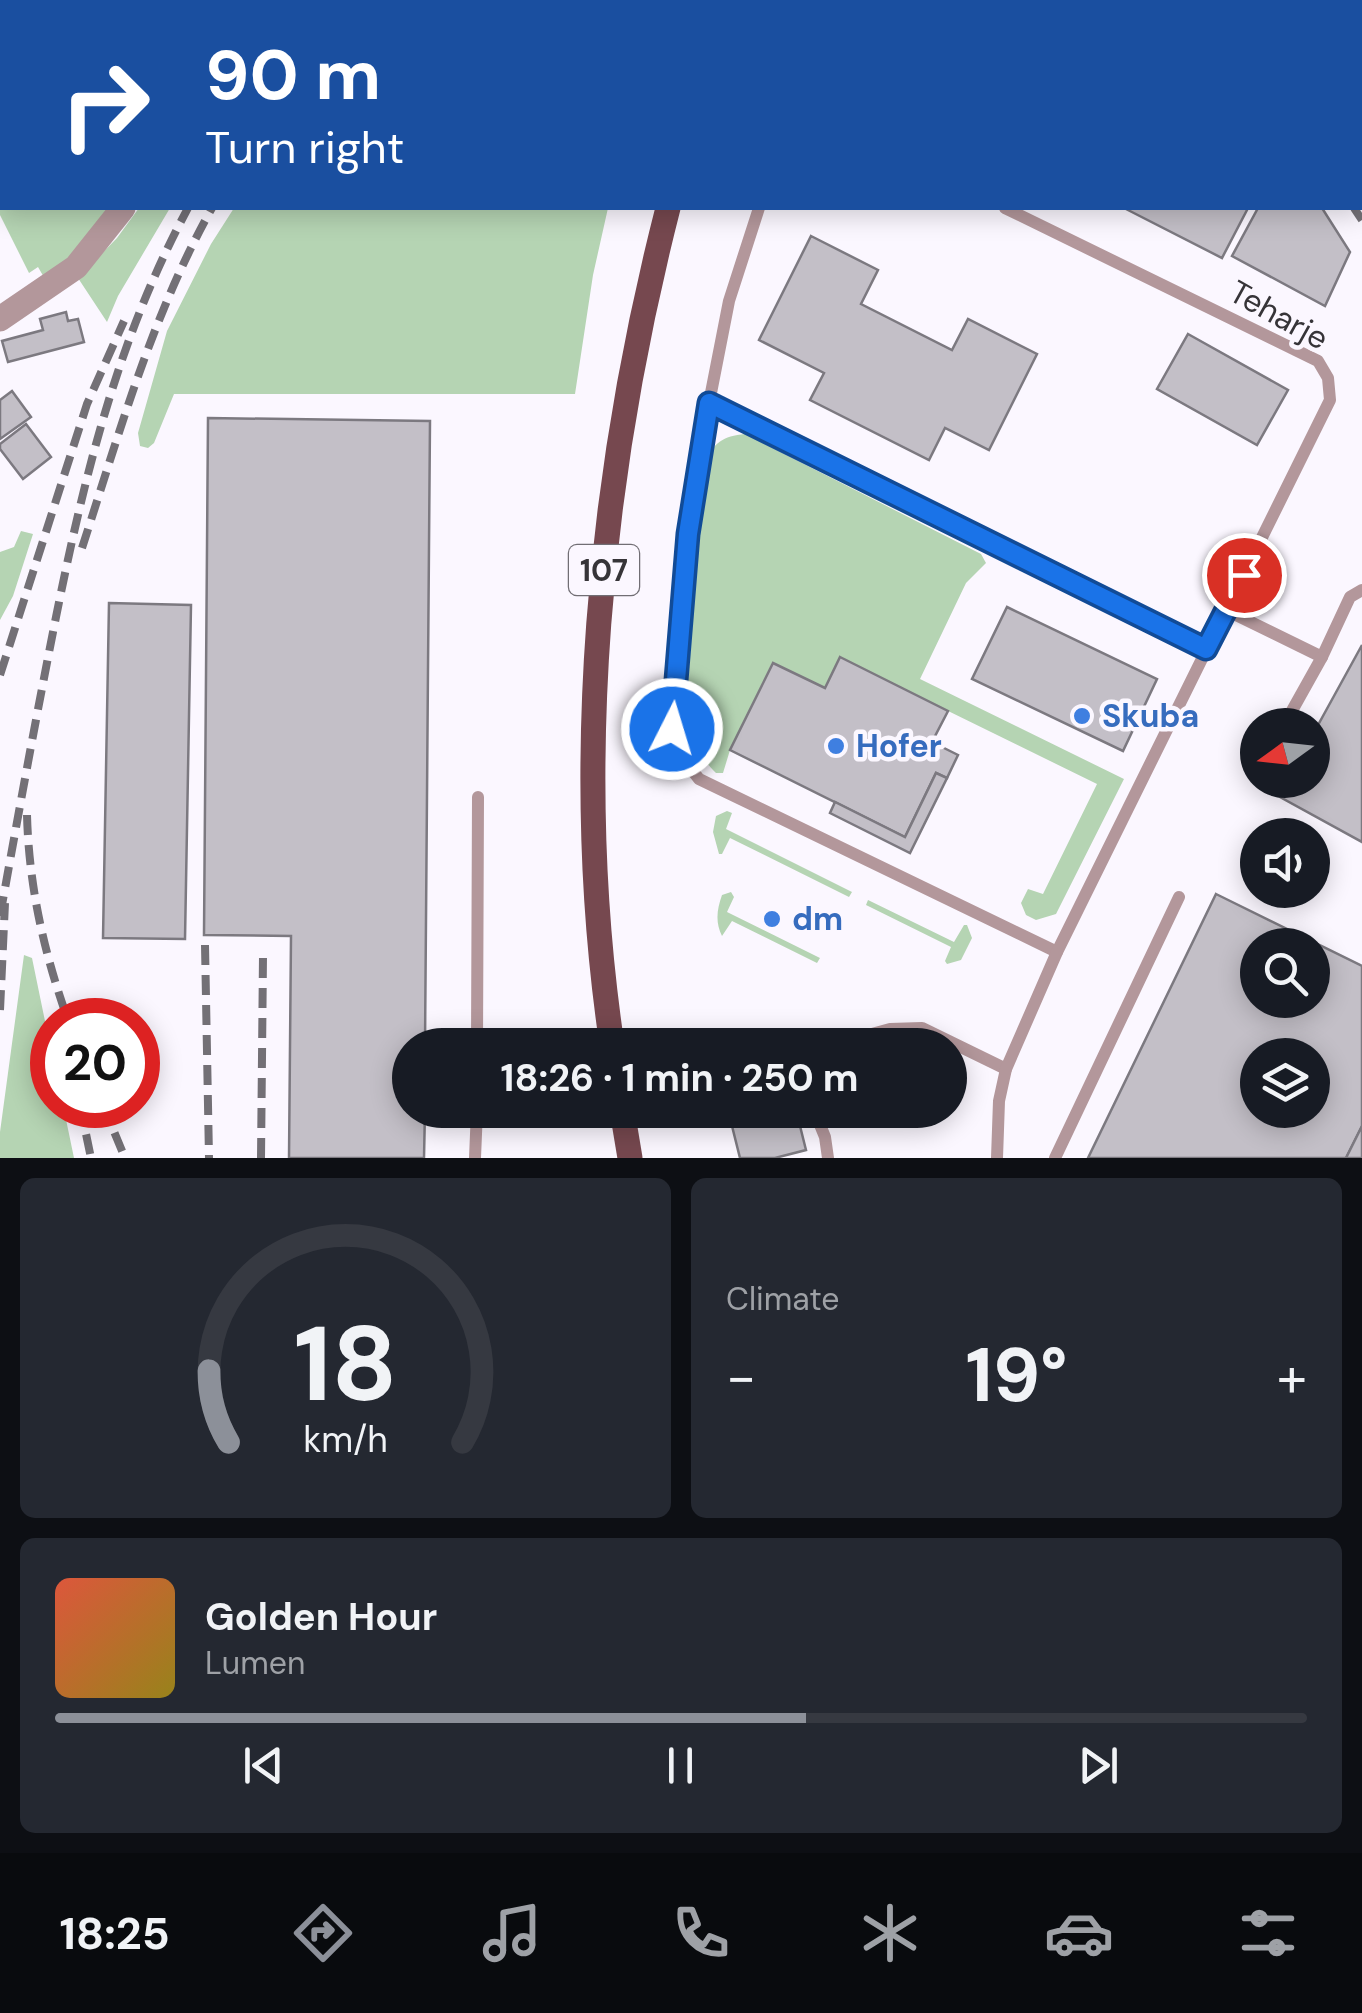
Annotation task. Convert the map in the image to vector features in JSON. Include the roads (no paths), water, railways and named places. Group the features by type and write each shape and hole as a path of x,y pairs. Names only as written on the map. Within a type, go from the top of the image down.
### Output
{"main road":[{"name":"107","path":"610,1028 594,839 600,619 608,512 630,374 668,210"},
{"path":"625,1128 630,1158"}],"street":[{"path":"0,319 76,267 121,210"}],"lane":[{"path":"758,210 729,301 688,534 672,729 682,757 699,779 1058,952"},
{"name":"Teharje","path":"998,1158 999,1101 1006,1069 1058,952 1330,400 1328,378 1318,361 1009,210"},
{"path":"709,403 1206,649"},
{"path":"1293,708 1350,597 1362,590"},
{"path":"1226,610 1322,656"},
{"path":"477,1028 478,798"},
{"path":"1054,1158 1179,897"},
{"path":"967,1050 1006,1069"},
{"path":"475,1158 476,1128"},
{"path":"821,1128 828,1158"}],"railway":[{"path":"0,916 56,617 92,459 142,306 187,210"},
{"path":"82,548 155,332 211,210"},
{"path":"1355,210 1362,220"},
{"path":"0,675 87,404 124,321"},
{"path":"27,815 39,919 61,998"},
{"path":"0,1010 5,903"},
{"path":"205,945 209,1158"},
{"path":"261,1158 263,956"},
{"path":"85,1128 91,1158"},
{"path":"113,1128 125,1158"}],"place":[{"name":"Skuba","path":"1082,716"},
{"name":"Hofer","path":"836,746"},
{"name":"dm","path":"772,919"}]}
